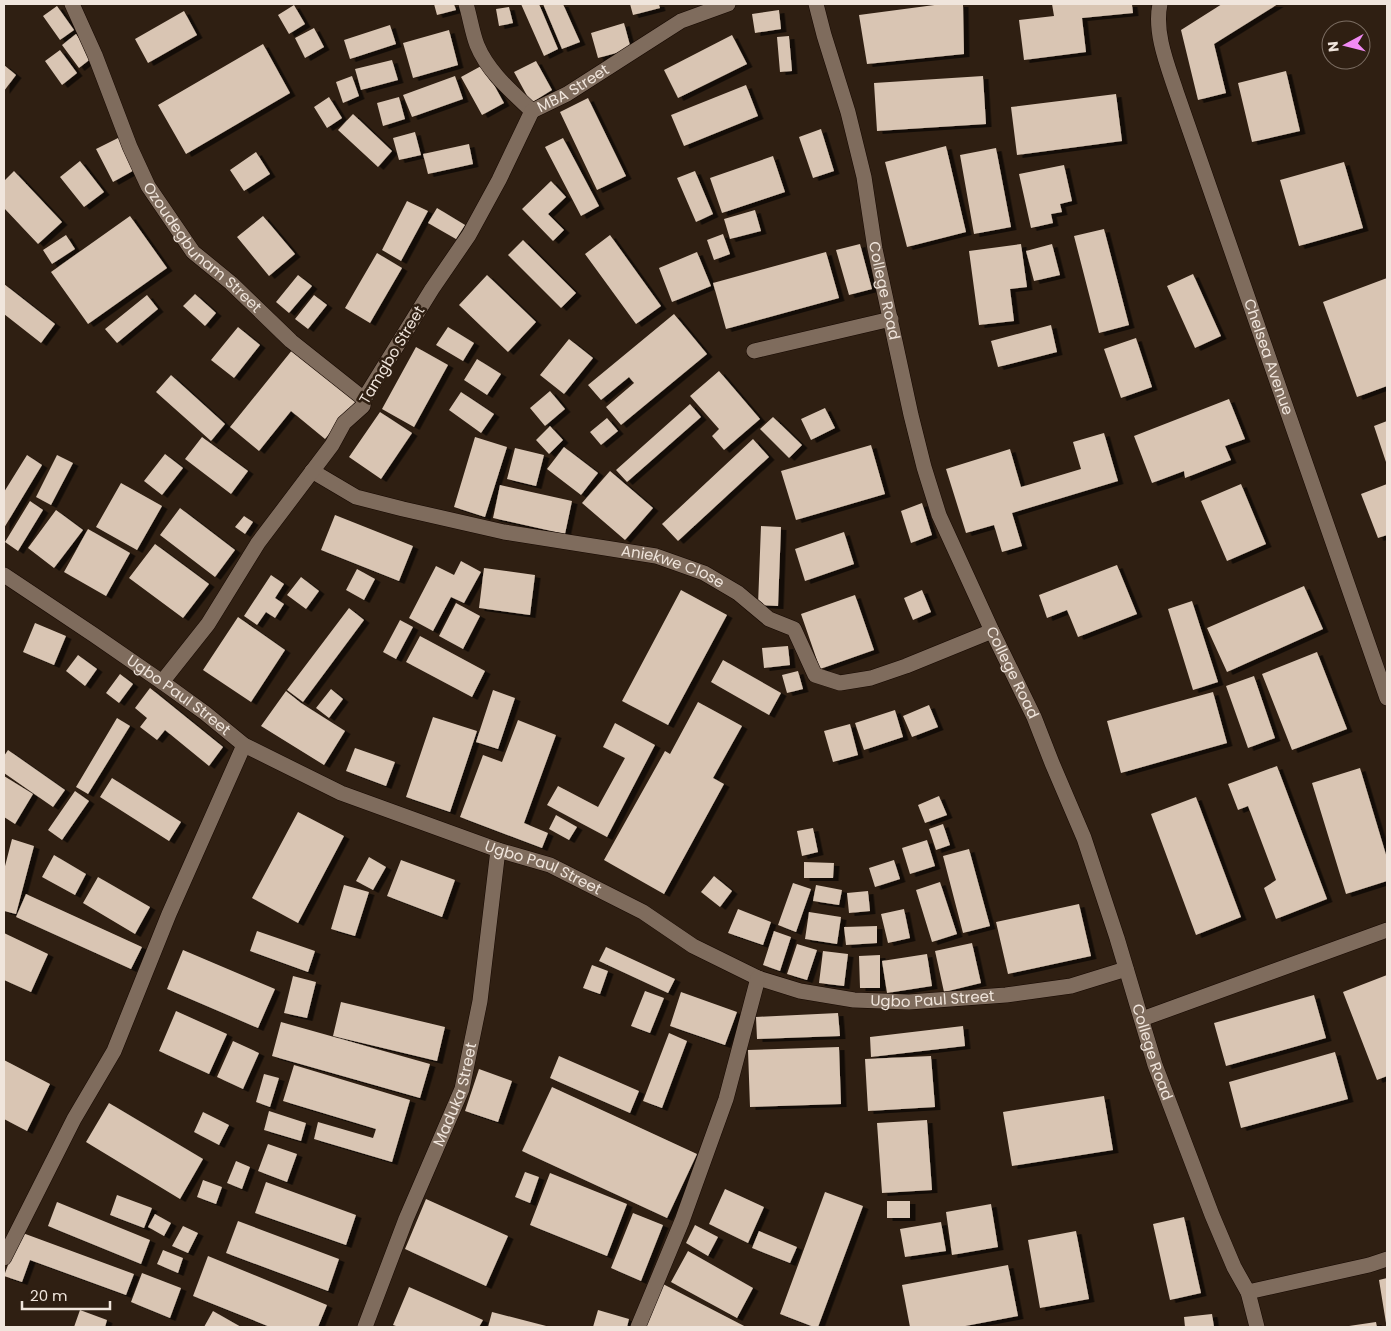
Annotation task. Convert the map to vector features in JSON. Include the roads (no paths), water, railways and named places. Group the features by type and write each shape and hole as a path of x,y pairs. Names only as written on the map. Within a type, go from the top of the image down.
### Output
{"street":[{"name":"Ozoudegbunam Street","path":"72,4 130,147 148,186 194,252 231,283 291,341 364,399"},
{"name":"MBA Street","path":"466,4 477,46 489,66 532,111 567,94 681,21 728,4"},
{"name":"College Road","path":"816,4 848,112 864,177 875,249 926,475 950,543 1034,717 1084,838 1155,1065 1178,1120 1191,1162 1234,1267 1248,1292 1257,1327"},
{"name":"Chelsea Avenue","path":"1159,8 1162,47 1176,91 1387,698"},
{"name":"Tamgbo Street","path":"162,682 208,624 258,543 332,445 344,423 363,406 364,399 432,288 469,235 499,180 532,111"},
{"path":"754,351 891,319"},
{"name":"Aniekwe Close","path":"312,471 356,497 513,534 656,556 704,573 738,593 769,619 794,629 815,675 840,683 871,678 992,631"},
{"name":"Ugbo Paul Street","path":"4,576 162,682 205,713 244,745 341,793 498,850 550,865 591,884 643,912 694,946 758,978 800,991 854,1000 909,1002 1006,995 1071,986 1126,969"},
{"path":"4,1258 74,1119 114,1051 166,923 244,745"},
{"name":"Maduka Street","path":"365,1327 406,1219 462,1089 480,1001 498,850"},
{"path":"1142,1019 1387,930"},
{"path":"638,1327 682,1221 726,1099 758,978"},
{"path":"1248,1292 1370,1265 1387,1259"}]}
